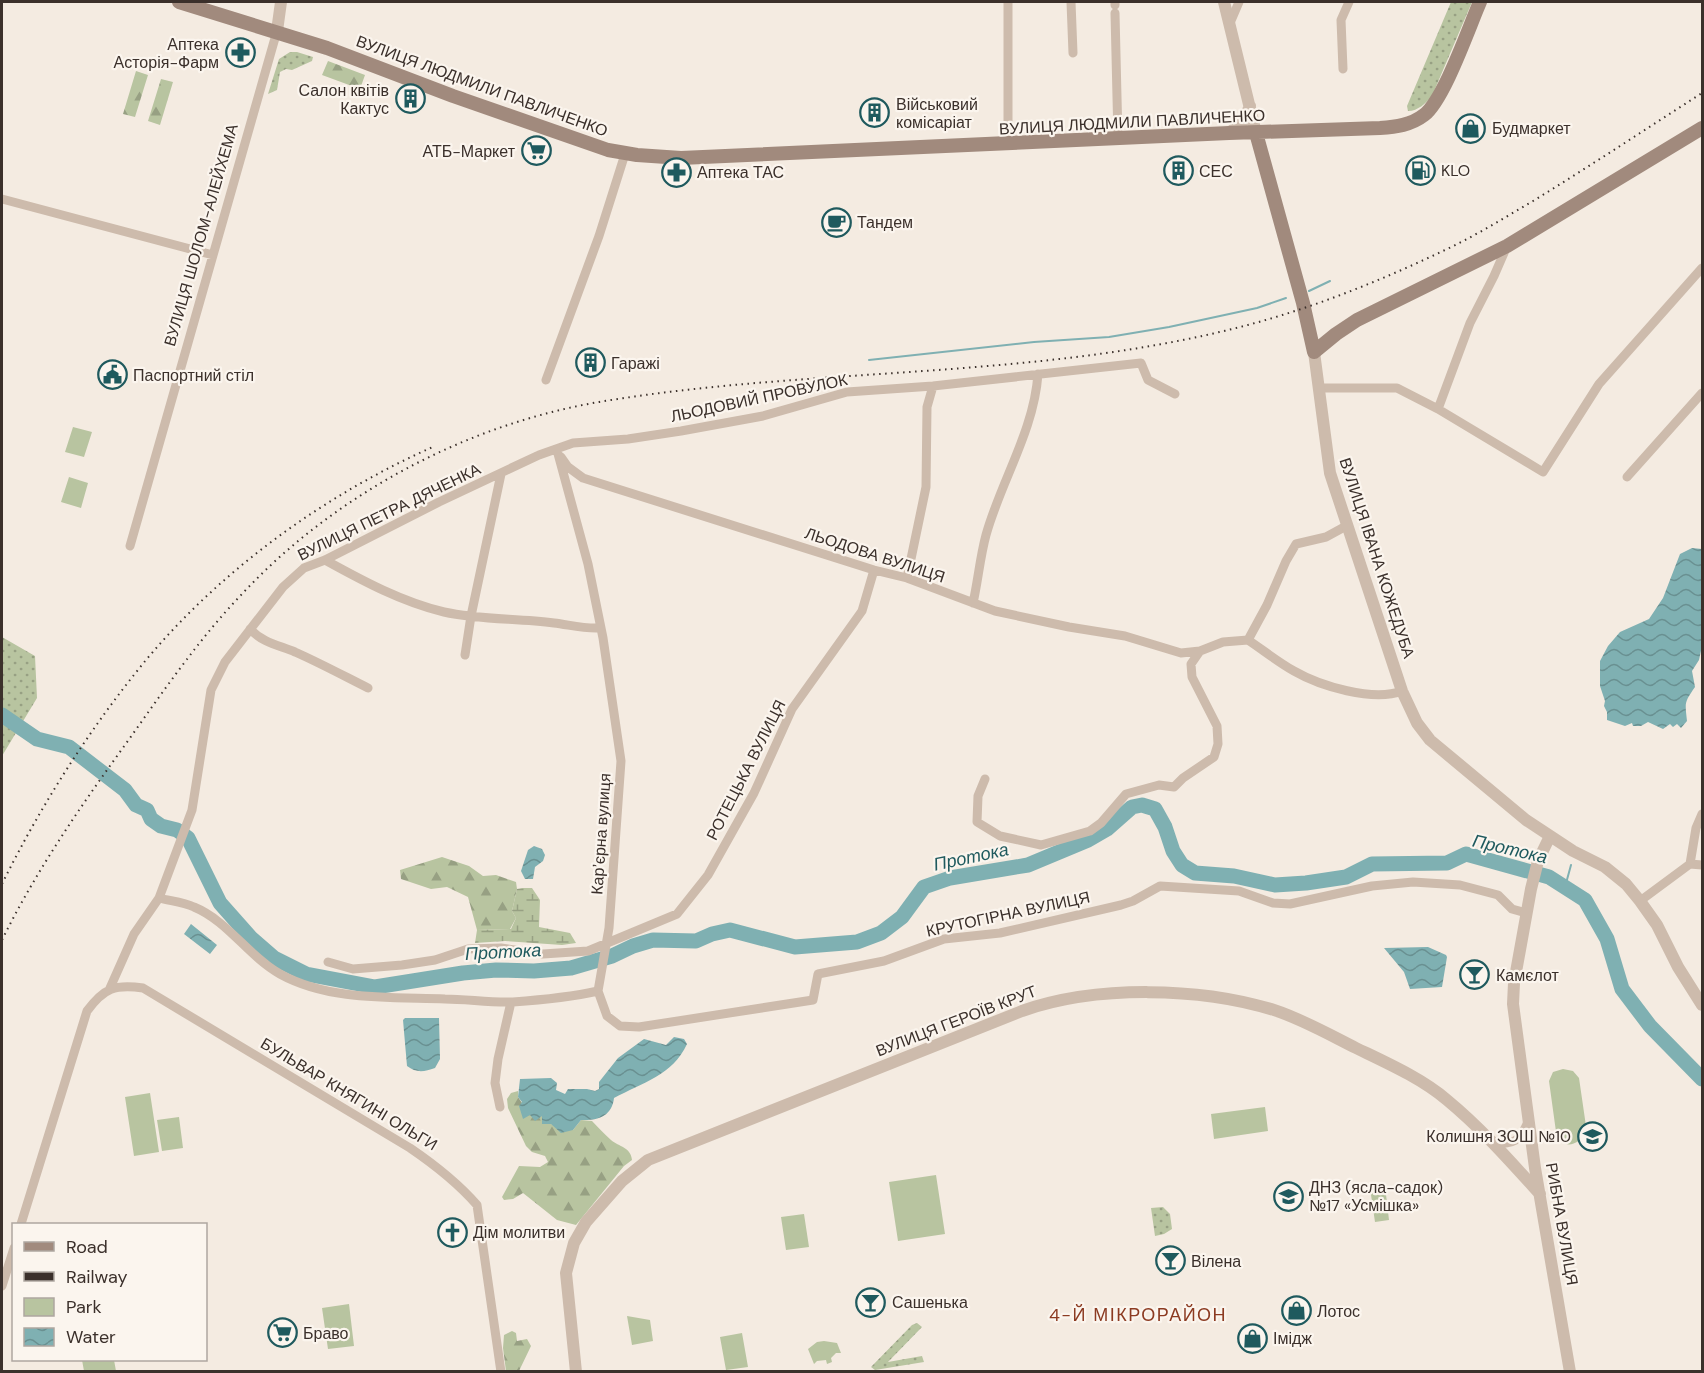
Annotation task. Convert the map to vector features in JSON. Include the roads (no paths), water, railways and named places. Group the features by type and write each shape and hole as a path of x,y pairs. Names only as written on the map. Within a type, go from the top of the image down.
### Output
{"main road":[{"name":"ВУЛИЦЯ ЛЮДМИЛИ ПАВЛИЧЕНКО","path":"179,2 292,36 567,137 625,154 681,158 1391,127 1411,122 1431,108 1441,91 1480,2"},
{"path":"1314,352 1357,320 1507,246 1702,128"},
{"path":"1262,154 1263,145 1269,138 1281,132"},
{"path":"1234,133 1249,138 1262,154"},
{"name":"ВУЛИЦЯ ІВАНА КОЖЕДУБА","path":"1256,133 1314,352"}],"street":[{"path":"1008,2 1008,144"},
{"path":"1071,2 1073,53"},
{"name":"ВУЛИЦЯ ІВАНА КОЖЕДУБА","path":"1224,2 1256,133"},
{"path":"1230,23 1239,2"},
{"path":"1343,69 1341,20 1349,2"},
{"path":"272,50 271,39 260,26 274,19 280,6"},
{"path":"272,50 292,36 282,21 280,6"},
{"name":"ВУЛИЦЯ ШОЛОМ-АЛЕЙХЕМА","path":"129,546 272,50 280,6"},
{"path":"1115,7 1118,139"},
{"path":"1234,133 1251,111 1267,129 1281,132"},
{"path":"546,380 625,154"},
{"path":"2,199 213,255"},
{"path":"1438,409 1470,324 1507,246"},
{"path":"1318,388 1397,388 1438,409 1543,472 1599,384 1702,268"},
{"name":"ВУЛИЦЯ ІВАНА КОЖЕДУБА","path":"1314,352 1330,473 1402,691 1417,723 1430,740 1526,820 1615,874 1640,901 1657,925 1678,967 1702,1005"},
{"name":"ЛЬОДОВИЙ ПРОВУЛОК","path":"557,450 573,443 670,433 764,416 847,392 933,386 1141,363 1148,381 1175,394"},
{"path":"973,603 986,535 1017,457 1036,398 1038,374"},
{"path":"907,578 926,487 927,407 933,386"},
{"path":"1626,477 1702,393"},
{"name":"ЛЬОДОВА ВУЛИЦЯ","path":"557,450 568,467 583,478 874,570 907,578 995,610 1069,627 1125,636 1181,652 1200,651 1223,642 1248,640"},
{"name":"ВУЛИЦЯ ПЕТРА ДЯЧЕНКА","path":"110,988 134,934 159,898 181,843 192,810 211,690 225,662 283,587 304,568 326,560 439,502 539,455 557,450"},
{"name":"Карʼєрна вулиця","path":"557,450 588,564 603,638 621,761 609,928 598,991"},
{"path":"465,656 471,616 501,474"},
{"path":"1348,525 1326,537 1296,544 1248,640 1296,672 1335,688 1391,695 1402,691"},
{"path":"326,560 360,579 442,612 554,623 586,629 600,628"},
{"name":"РОТЕЦЬКА ВУЛИЦЯ","path":"606,943 677,914 708,875 754,793 792,709 862,611 874,570"},
{"path":"250,629 258,638 293,651 368,688"},
{"path":"985,779 978,796 978,822 1000,836 1041,845 1090,831 1101,823 1126,794 1159,785 1174,787 1214,757 1218,744 1217,726 1192,677 1191,664 1200,651"},
{"path":"1690,864 1696,828 1702,814"},
{"name":"РИБНА ВУЛИЦЯ","path":"1550,836 1538,861 1531,889 1514,983 1513,1004 1528,1122 1570,1371"},
{"path":"1640,901 1690,864 1702,865"},
{"name":"КРУТОГІРНА ВУЛИЦЯ","path":"598,991 607,1016 620,1026 639,1027 813,1000 818,974 876,963 944,939 1000,933 1120,905 1133,901 1160,886 1239,891 1266,901 1290,904 1372,886 1413,882 1448,884 1498,895 1512,909 1526,913"},
{"path":"159,898 194,907 220,923 261,961 280,974 302,983 360,997 511,1002 598,991"},
{"path":"328,962 353,969 435,960 468,949 501,948 543,954 588,951 606,943"},
{"name":"БУЛЬВАР КНЯГИНІ ОЛЬГИ","path":"110,988 126,986 143,988 411,1148 439,1167 465,1191 477,1205 501,1371"},
{"path":"21,1223 87,1011 97,998 110,988"},
{"name":"ВУЛИЦЯ ГЕРОЇВ КРУТ","path":"576,1371 566,1273 568,1263 574,1243 586,1222 627,1175 648,1160 1033,1007 1081,996 1170,991 1241,1001 1276,1011 1410,1076 1446,1099 1540,1194"},
{"path":"500,1107 495,1083 511,1002"},
{"path":"1493,1144 1515,1142 1522,1135 1528,1122"},
{"path":"2,1286 12,1254"}],"water":[{"path":"1692,548 1702,549 1702,646 1699,660 1692,671 1695,687 1686,703 1687,721 1681,728 1677,724 1673,727 1670,724 1663,729 1648,722 1641,726 1633,726 1632,723 1625,726 1607,720 1605,701 1600,686 1600,661 1608,646 1620,632 1649,619 1663,598 1680,554"},
{"path":"534,846 542,849 545,855 543,861 535,867 533,879 525,879 521,871 528,850"},
{"path":"191,924 217,945 210,954 184,934"},
{"path":"1428,947 1447,957 1442,987 1410,989 1404,972 1384,948"},
{"path":"405,1018 439,1018 440,1059 435,1068 420,1071 407,1066 403,1020"},
{"path":"674,1037 684,1039 687,1044 674,1063 656,1077 614,1098 610,1109 603,1116 593,1120 581,1120 573,1130 561,1133 551,1124 542,1124 542,1116 535,1121 530,1115 523,1119 519,1106 522,1102 518,1097 520,1079 551,1078 557,1083 556,1090 565,1094 568,1089 595,1091 599,1089 599,1082 618,1058 644,1039 666,1045"}],"waterway":[{"path":"1309,291 1330,281"},
{"path":"869,360 1034,342 1109,337 1257,308 1286,298"},
{"name":"Протока","path":"2,715 37,739 69,747 125,790 136,805 147,810 151,819 161,826 177,830 188,838 220,903 251,938 274,958 306,974 375,987 463,973 571,968 612,956 653,940 696,941 730,930 795,947 857,942 881,933 902,917 924,887 950,878 1028,865 1088,840 1107,829 1132,807 1142,805 1155,809 1165,827 1173,851 1182,865 1195,873 1234,876 1275,885 1306,883 1346,877 1372,864 1447,863 1466,854 1549,877 1585,900 1607,939 1622,989 1650,1026 1702,1079"},
{"path":"1565,887 1571,865"}],"railway":[{"path":"2,940 44,864 108,768 195,648 242,594 278,558 318,525 360,496 451,447 500,428 549,413 599,402 756,383 994,366 1072,357 1151,346 1256,323 1366,285 1456,245 1533,201 1702,93"},
{"path":"2,884 33,825 86,740 125,686 176,626 208,594 278,536 355,487 435,446"}],"place":[{"name":"Аптека Асторія-Фарм","path":"240,53"},
{"name":"Салон квітів Кактус","path":"410,99"},
{"name":"Військовий комісаріат","path":"875,113"},
{"name":"Будмаркет","path":"1471,128"},
{"name":"АТБ-Маркет","path":"536,151"},
{"name":"KLO","path":"1420,170"},
{"name":"СЕС","path":"1178,171"},
{"name":"Аптека ТАС","path":"676,172"},
{"name":"Тандем","path":"836,222"},
{"name":"Гаражі","path":"590,363"},
{"name":"Паспортний стіл","path":"112,375"},
{"name":"Камєлот","path":"1475,975"},
{"name":"Колишня ЗОШ №10","path":"1592,1136"},
{"name":"ДНЗ (ясла-садок) №17 «Усмішка»","path":"1288,1196"},
{"name":"Дім молитви","path":"452,1232"},
{"name":"Вілена","path":"1170,1261"},
{"name":"Сашенька","path":"871,1302"},
{"name":"Лотос","path":"1296,1311"},
{"name":"Браво","path":"282,1333"},
{"name":"Імідж","path":"1252,1338"}],"district":[{"name":"4-Й МІКРОРАЙОН","path":"1138,1315"}]}
